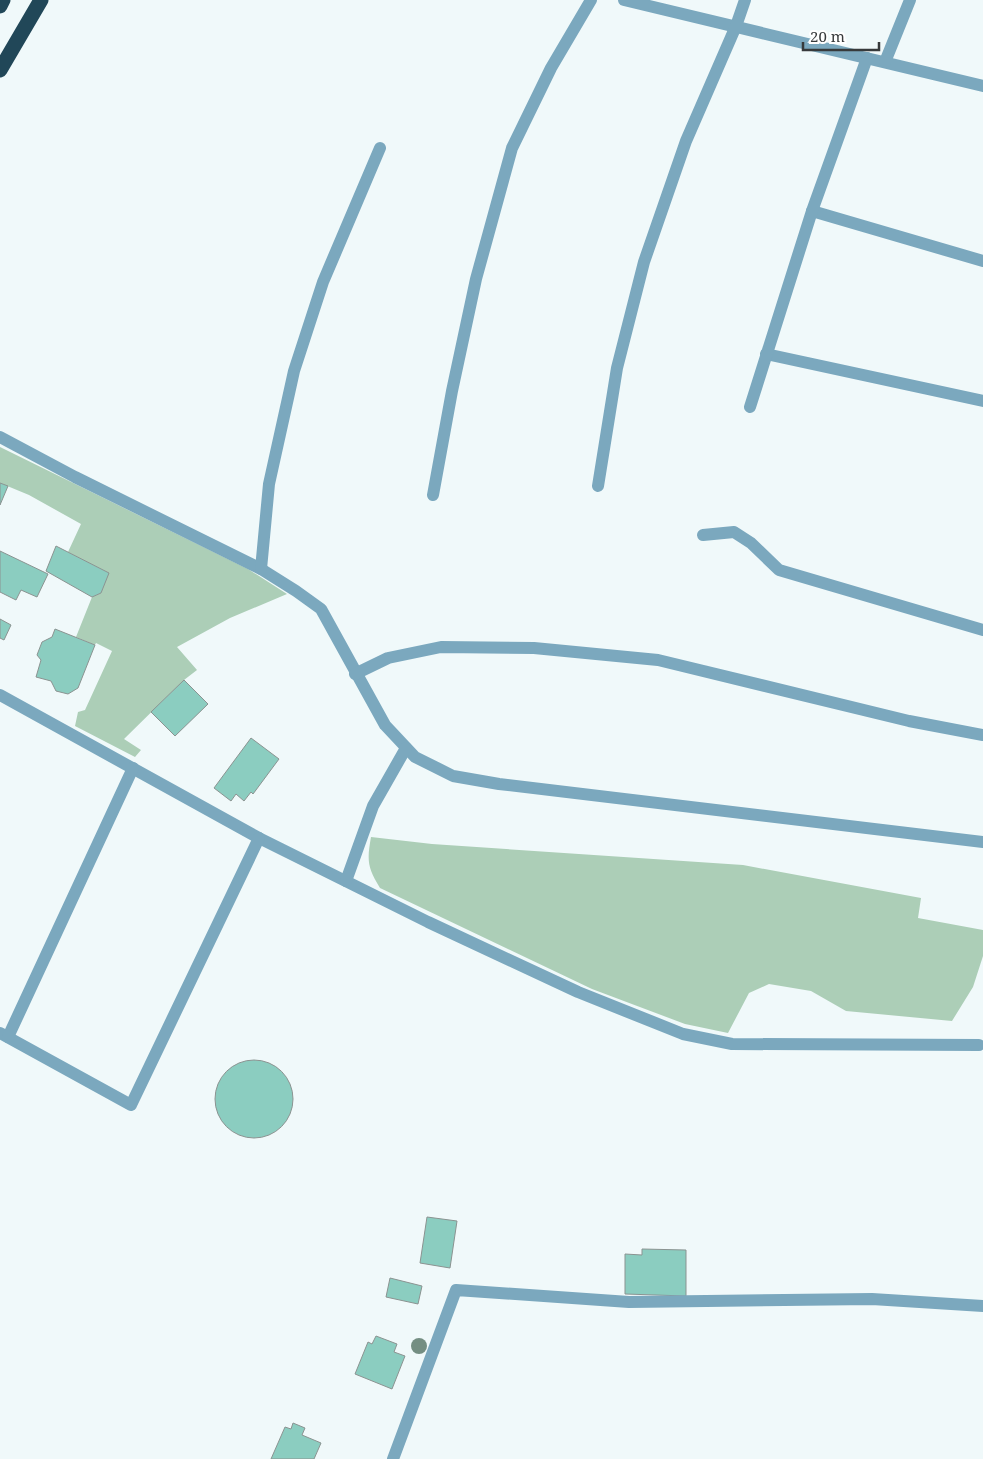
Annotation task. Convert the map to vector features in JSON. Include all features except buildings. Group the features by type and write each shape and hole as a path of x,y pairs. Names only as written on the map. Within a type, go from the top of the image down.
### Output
{"highway":[{"path":"0,6 4,0"},
{"path":"0,70 41,0"}],"street":[{"path":"433,495 476,279 512,148 551,68 591,0"},
{"path":"624,0 983,86"},
{"path":"598,486 617,368 644,262 686,141 736,26 745,0"},
{"path":"885,62 910,0"},
{"path":"750,407 812,211 867,58"},
{"path":"261,569 269,484 294,371 323,282 380,148"},
{"path":"812,211 983,261"},
{"path":"766,354 983,401"},
{"path":"0,438 261,569 321,609 384,725 415,757 453,776 499,784 983,842"},
{"path":"703,535 734,532 751,543 779,570 983,630"},
{"path":"355,674 388,658 441,647 534,648 658,660 900,719 983,735"},
{"path":"0,695 259,838 428,922 578,992 683,1034 732,1044 979,1045"},
{"path":"346,881 372,806 406,748"},
{"path":"133,768 4,1035 131,1105 259,838"},
{"path":"393,1459 456,1290 629,1302 872,1299 983,1306"}],"green space":[{"path":"0,447 248,569 287,594 230,618 177,647 197,670 184,680 124,739 141,750 135,757 75,726 78,712 85,710 112,651 96,643 95,645 76,637 92,597 101,593 108,573 68,552 81,524 29,495 0,483"},
{"path":"371,837 432,844 743,865 921,898 918,918 983,930 983,956 973,987 952,1021 846,1011 811,991 769,984 749,993 728,1033 685,1024 592,989 380,888 370,869 369,852"}]}
